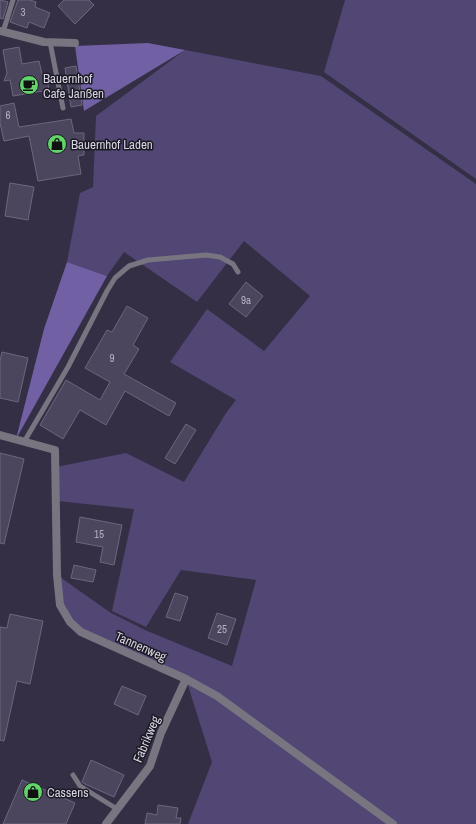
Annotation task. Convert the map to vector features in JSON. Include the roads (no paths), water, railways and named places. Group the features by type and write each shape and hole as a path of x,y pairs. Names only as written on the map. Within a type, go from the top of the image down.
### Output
{"street":[{"path":"2,31 50,42 75,43"},
{"name":"Tannenweg","path":"0,435 56,450 57,575 60,605 70,622 81,632 186,679 217,696 393,824"},
{"name":"Fabrikweg","path":"106,824 150,766 161,733 186,679"}],"lane":[{"path":"2,31 13,0"},
{"path":"50,42 63,108"},
{"path":"24,442 61,379 115,278 129,266 148,260 206,255 220,257 233,264 238,272"},
{"path":"73,775 80,786 117,809"}],"place":[{"name":"Bauernhof Cafe Janßen","path":"29,85"},
{"name":"Bauernhof Laden","path":"57,144"},
{"name":"Cassens","path":"33,792"}]}
